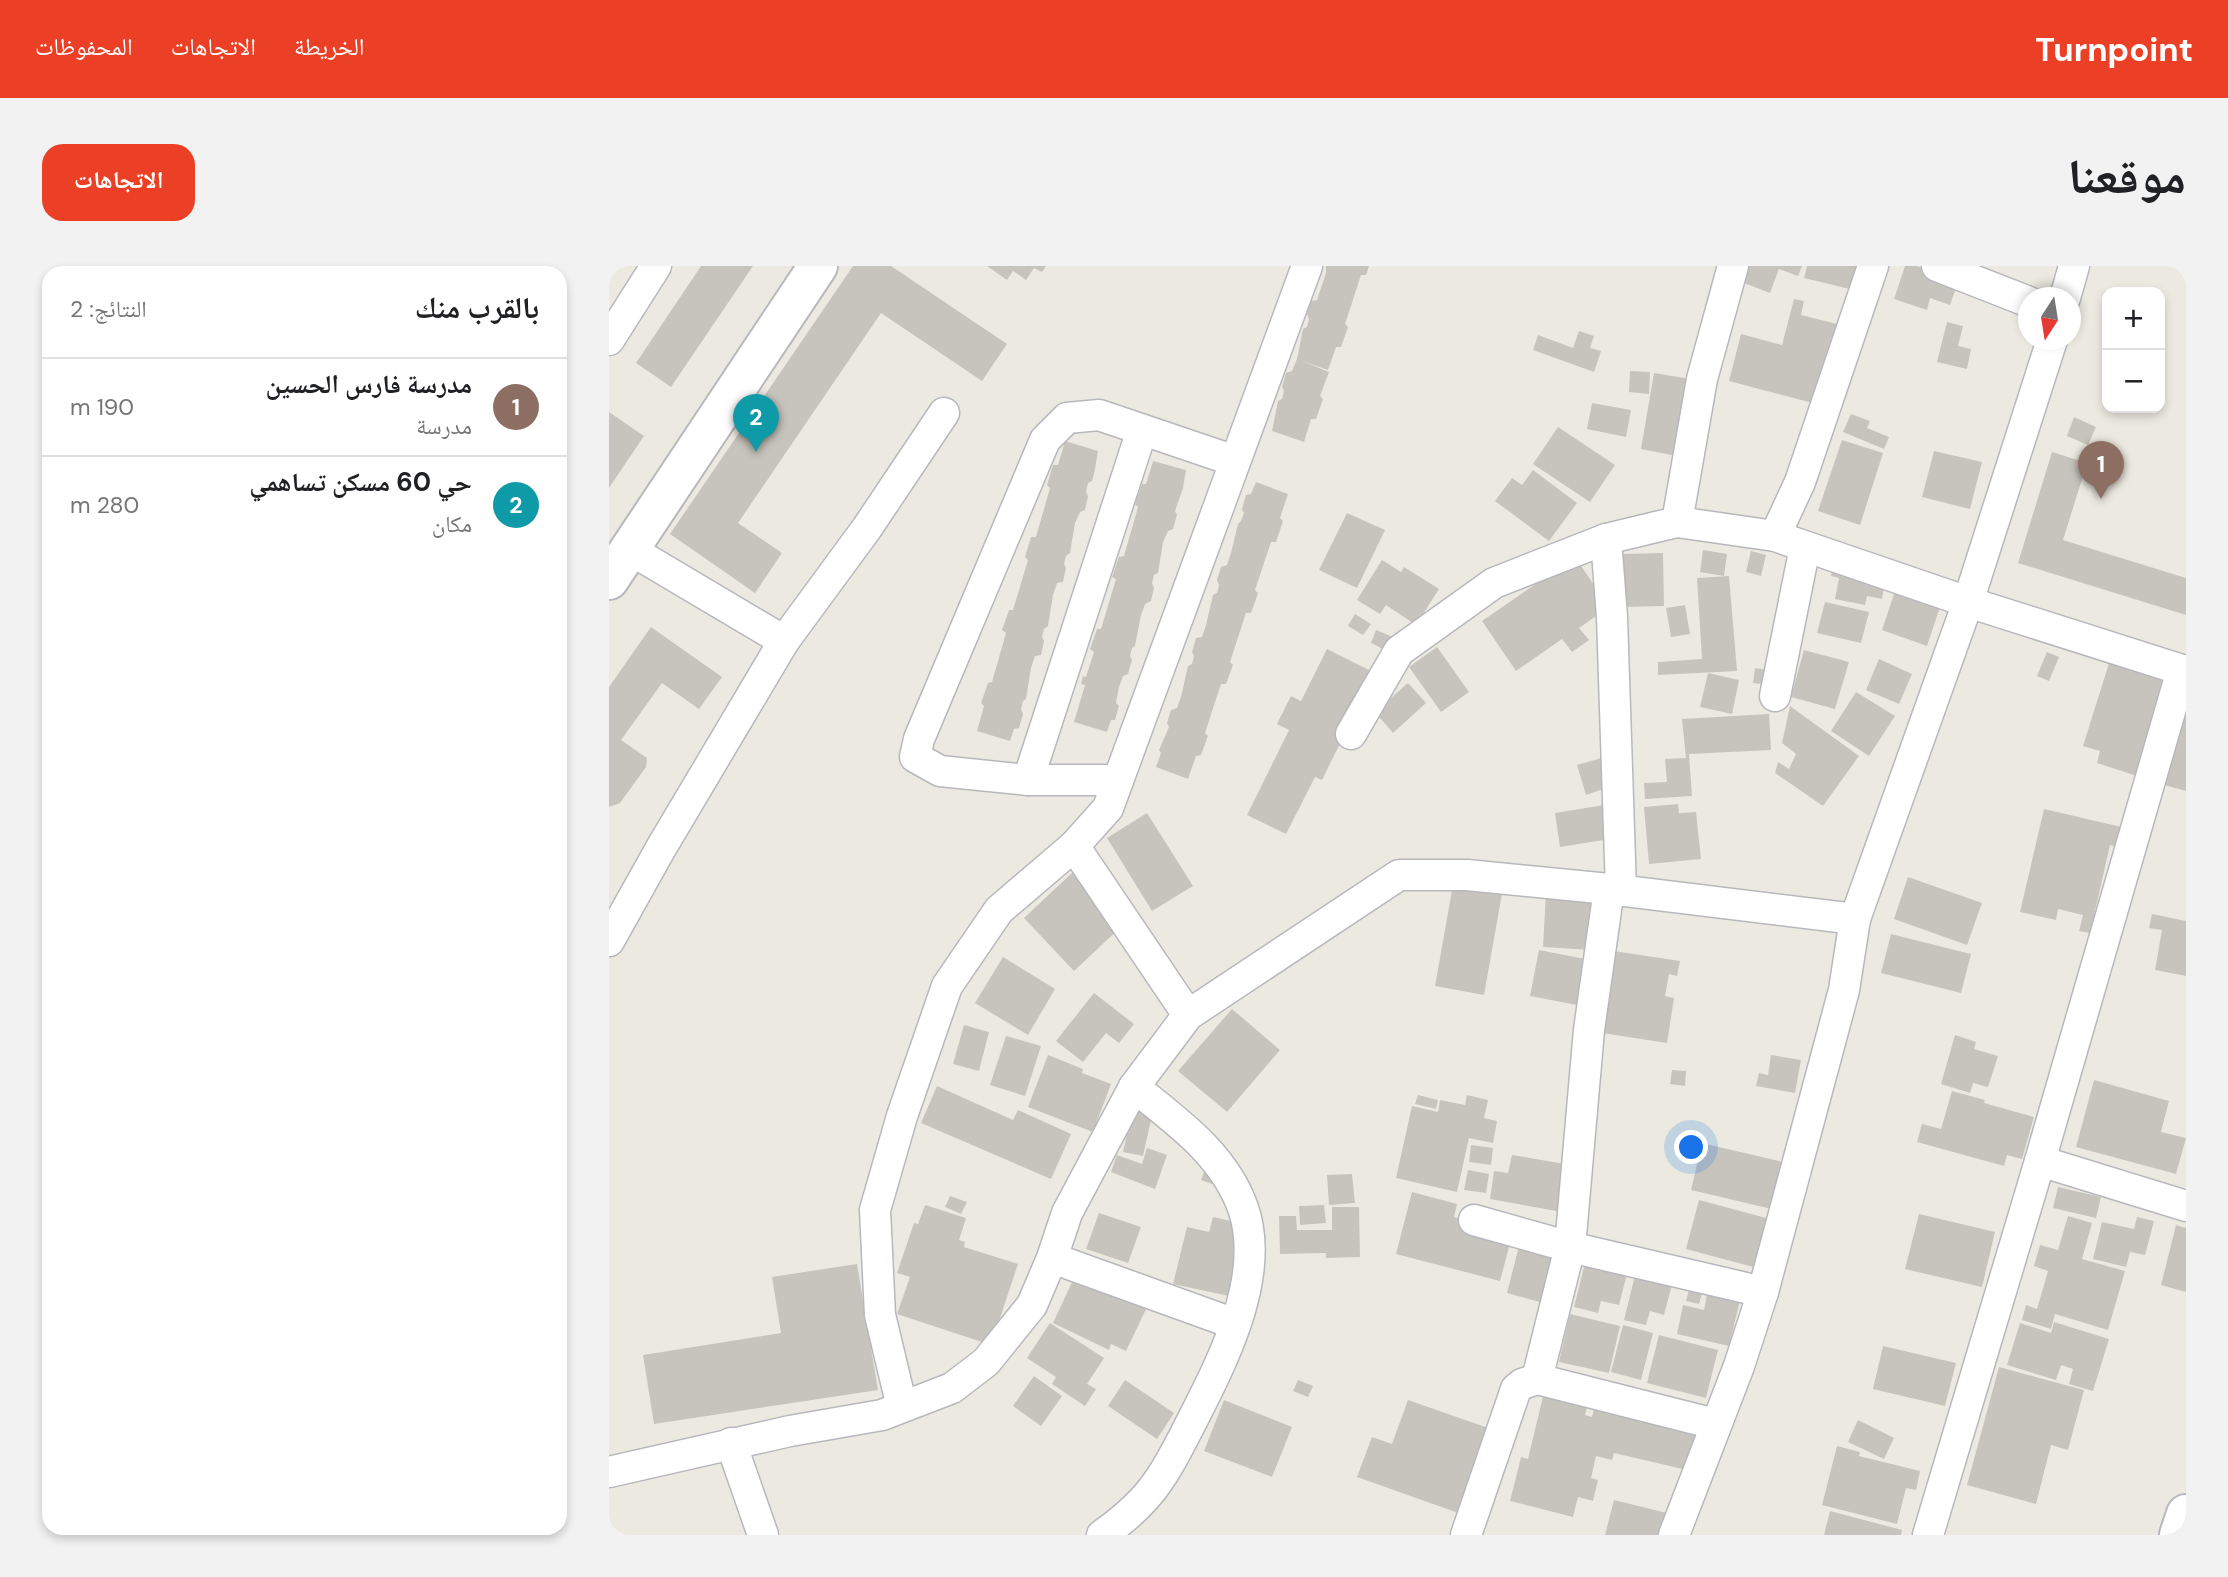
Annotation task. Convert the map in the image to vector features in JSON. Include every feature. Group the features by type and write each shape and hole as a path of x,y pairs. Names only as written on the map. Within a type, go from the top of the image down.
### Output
{"street":[{"path":"609,340 656,266"},
{"path":"784,640 619,564 818,266"},
{"path":"902,1407 880,1315 875,1210 902,1116 947,986 999,910 1074,846 1108,808 1307,266"},
{"path":"1677,522 1702,379 1733,266"},
{"path":"1775,537 1800,482 1873,266"},
{"path":"1937,266 2018,298"},
{"path":"2068,287 2074,266"},
{"path":"1674,1535 1739,1366 1763,1292 1844,990 1855,919 1968,602 2049,350"},
{"path":"609,941 784,640 867,528 944,413"},
{"path":"1118,780 1028,780 940,771 915,757 919,739 1045,440 1067,418 1099,415 1235,461"},
{"path":"1028,780 1142,430"},
{"path":"1351,734 1399,652 1494,583 1606,539 1677,522 1775,537 2184,671 1928,1535"},
{"path":"1537,1380 1570,1247 1589,1030 1615,890 1612,617 1606,539"},
{"path":"1775,696 1805,547"},
{"path":"1074,846 1188,1015"},
{"path":"609,1472 731,1443 883,1415 951,1388 986,1362 1032,1305 1067,1213 1134,1087 1188,1015 1399,875 1467,875 1855,919"},
{"path":"1102,1535 1118,1523 1159,1482 1220,1365 1245,1294 1249,1247 1243,1208 1222,1168 1197,1138 1134,1087"},
{"path":"2040,1161 2186,1206"},
{"path":"1474,1220 1570,1247 1763,1292"},
{"path":"1052,1258 1235,1324"},
{"path":"1465,1535 1516,1389 1522,1384 1537,1380 1715,1424"},
{"path":"731,1443 763,1535"},
{"path":"2179,1535 2186,1514"}],"building":[{"path":"701,266 753,266 671,387 636,363"},
{"path":"853,266 891,266 1007,344 982,381 881,313 738,523 782,553 755,593 670,534"},
{"path":"987,266 1046,266 1042,272 1034,268 1026,280 1013,271 1007,280"},
{"path":"1326,266 1369,266 1366,275 1361,275 1345,324 1348,327 1341,347 1336,347 1328,370 1302,361 1329,372 1320,396 1323,399 1316,419 1311,419 1304,442 1272,431 1278,401 1282,399 1284,391 1282,387 1286,373 1292,371 1297,359 1303,329 1307,327 1309,319 1307,314 1311,301 1317,300"},
{"path":"1745,266 1802,266 1798,276 1779,269 1770,293 1739,281"},
{"path":"1807,266 1868,266 1862,292 1804,278"},
{"path":"1905,266 1917,266 1959,279 1950,305 1930,298 1927,310 1894,299"},
{"path":"1794,299 1804,301 1801,315 1845,326 1824,406 1729,381 1741,334 1782,345"},
{"path":"1947,322 1963,326 1958,346 1971,349 1967,369 1937,362"},
{"path":"1579,331 1594,336 1590,348 1601,351 1594,372 1533,350 1538,335 1573,348"},
{"path":"1630,371 1650,372 1649,394 1629,392"},
{"path":"1654,373 1690,379 1677,456 1641,449"},
{"path":"1592,403 1631,410 1626,437 1587,429"},
{"path":"609,412 644,436 609,488"},
{"path":"1851,414 1870,421 1867,428 1889,437 1884,449 1843,432"},
{"path":"2074,417 2096,427 2088,445 2067,436"},
{"path":"1558,427 1615,465 1590,502 1533,464"},
{"path":"1842,440 1883,453 1860,525 1818,511"},
{"path":"1065,441 1098,451 1095,469 1092,481 1088,483 1085,510 1080,512 1075,523 1070,553 1064,564 1066,568 1063,582 1057,583 1053,595 1048,626 1042,637 1044,641 1041,655 1035,656 1031,668 1019,728 1014,729 1010,741 977,731 984,706 981,703 988,683 992,682 1006,633 1002,630 1009,610 1013,610 1028,560 1025,557 1031,537 1036,537 1050,488 1047,485 1053,465 1058,465"},
{"path":"1934,451 1982,462 1970,509 1922,497"},
{"path":"2052,452 2087,463 2063,540 2186,578 2186,615 2018,563"},
{"path":"1153,461 1186,470 1183,488 1175,511 1177,515 1173,529 1168,531 1163,542 1158,573 1154,575 1152,583 1154,588 1151,601 1145,604 1141,615 1128,674 1123,676 1119,687 1116,703 1119,706 1115,720 1111,720 1107,732 1074,722 1085,685 1081,684 1083,676 1086,677 1094,652 1090,649 1097,629 1101,629 1116,579 1112,577 1119,557 1124,556 1138,507 1135,504 1142,484 1146,484"},
{"path":"1533,470 1577,503 1549,541 1495,501 1512,478 1522,485"},
{"path":"1256,482 1288,494 1280,518 1283,521 1276,542 1271,542 1255,590 1258,593 1251,613 1246,613 1230,662 1233,665 1226,684 1221,684 1205,733 1208,736 1201,755 1196,756 1188,779 1156,767 1161,753 1159,750 1169,727 1167,723 1171,710 1177,708 1188,666 1192,664 1196,638 1202,637 1213,595 1217,593 1221,567 1227,565 1238,524 1244,513 1242,509 1246,495 1251,494"},
{"path":"1347,513 1385,530 1357,588 1319,570"},
{"path":"1703,550 1727,554 1724,576 1700,572"},
{"path":"1751,551 1766,555 1761,576 1746,572"},
{"path":"1663,553 1664,606 1624,607 1623,554"},
{"path":"1575,557 1609,607 1579,628 1589,640 1572,652 1562,639 1516,671 1482,621"},
{"path":"1382,560 1401,572 1404,567 1439,589 1416,625 1386,605 1380,614 1357,600"},
{"path":"1832,570 1885,580 1882,599 1867,596 1865,605 1835,599 1839,578 1831,576"},
{"path":"1729,576 1737,671 1658,675 1658,662 1702,659 1697,578"},
{"path":"1898,582 1943,598 1927,646 1882,630"},
{"path":"1825,602 1869,612 1861,643 1817,633"},
{"path":"1685,605 1690,634 1671,637 1666,608"},
{"path":"1355,614 1371,624 1363,635 1348,626"},
{"path":"651,627 722,677 699,709 662,683 621,740 647,758 646,767 620,803 609,807 609,687"},
{"path":"1376,630 1393,637 1387,651 1371,643"},
{"path":"1437,647 1469,692 1441,712 1409,667"},
{"path":"1327,649 1375,673 1322,780 1315,777 1286,834 1247,815 1289,730 1277,724 1291,696 1301,701"},
{"path":"1804,650 1849,662 1835,709 1791,697"},
{"path":"2047,652 2059,657 2049,681 2037,676"},
{"path":"1879,659 1912,674 1899,704 1866,690"},
{"path":"2110,660 2173,680 2140,777 2097,763 2100,751 2083,746"},
{"path":"1755,668 1773,671 1771,685 1753,683"},
{"path":"1708,673 1739,680 1732,714 1700,707"},
{"path":"1408,683 1426,703 1393,733 1375,712"},
{"path":"1856,692 1895,716 1869,756 1831,731"},
{"path":"2186,700 2186,791 2157,783"},
{"path":"1790,706 1859,756 1823,806 1775,773 1778,762 1789,769 1796,754 1782,743"},
{"path":"1769,714 1771,750 1689,754 1692,796 1645,799 1644,783 1667,782 1665,759 1686,758 1682,719"},
{"path":"1605,757 1615,785 1586,795 1577,765"},
{"path":"1610,804 1616,838 1560,847 1555,813"},
{"path":"1678,804 1679,813 1696,812 1701,859 1649,864 1644,807"},
{"path":"2044,809 2126,828 2121,848 2110,845 2090,933 2079,931 2083,915 2058,909 2056,920 2020,912"},
{"path":"1147,813 1193,886 1152,911 1107,838"},
{"path":"1073,872 1123,925 1074,971 1024,918"},
{"path":"1908,877 1982,903 1967,945 1894,919"},
{"path":"1454,879 1503,888 1484,995 1435,986"},
{"path":"1546,893 1594,896 1591,950 1543,947"},
{"path":"2152,914 2186,921 2186,976 2155,970 2162,930 2149,928"},
{"path":"1891,934 1971,954 1961,993 1881,973"},
{"path":"1539,950 1590,960 1582,1006 1530,996"},
{"path":"1614,951 1680,961 1677,976 1669,974 1665,996 1674,998 1667,1043 1602,1033"},
{"path":"1003,957 1055,989 1028,1035 975,1003"},
{"path":"1094,993 1134,1024 1119,1043 1106,1033 1083,1062 1056,1041"},
{"path":"1232,1009 1280,1050 1227,1112 1178,1071"},
{"path":"964,1025 989,1032 979,1071 953,1064"},
{"path":"1955,1035 1976,1042 1974,1049 1998,1056 1988,1087 1973,1083 1970,1093 1941,1084"},
{"path":"1006,1036 1041,1046 1025,1096 990,1085"},
{"path":"1048,1055 1083,1069 1082,1073 1111,1084 1093,1132 1028,1107"},
{"path":"1771,1055 1801,1060 1795,1093 1756,1086 1759,1073 1768,1075"},
{"path":"1672,1070 1686,1071 1685,1086 1670,1084"},
{"path":"2094,1080 2169,1101 2161,1132 2186,1138 2176,1174 2076,1147"},
{"path":"937,1086 1013,1120 1018,1110 1071,1134 1051,1179 921,1123"},
{"path":"1952,1091 2034,1117 2022,1159 2007,1155 2004,1166 1917,1142 1922,1124 1941,1129"},
{"path":"1418,1095 1438,1100 1436,1109 1415,1104"},
{"path":"1467,1095 1488,1100 1484,1118 1497,1121 1493,1143 1469,1138 1457,1192 1396,1178 1412,1106 1438,1112 1440,1100 1465,1105"},
{"path":"1133,1107 1153,1111 1143,1156 1123,1152"},
{"path":"1702,1143 1787,1163 1776,1210 1691,1190"},
{"path":"1471,1145 1493,1148 1491,1165 1469,1162"},
{"path":"1147,1148 1167,1155 1155,1189 1111,1172 1117,1155 1142,1164"},
{"path":"1512,1155 1571,1165 1562,1212 1490,1199 1494,1171 1508,1173"},
{"path":"1207,1163 1218,1167 1212,1184 1201,1180"},
{"path":"1468,1170 1489,1174 1486,1193 1464,1190"},
{"path":"1352,1174 1355,1203 1329,1205 1327,1175"},
{"path":"2058,1187 2101,1197 2096,1218 2053,1208"},
{"path":"1412,1192 1457,1204 1454,1217 1513,1232 1500,1281 1396,1254"},
{"path":"950,1196 967,1202 961,1214 945,1207"},
{"path":"1699,1200 1770,1219 1757,1268 1686,1249"},
{"path":"925,1205 966,1218 959,1240 965,1242 964,1247 1018,1264 991,1345 897,1314 910,1277 897,1273 914,1223 918,1224"},
{"path":"1324,1205 1326,1223 1300,1225 1299,1206"},
{"path":"1332,1207 1359,1207 1360,1257 1326,1258 1326,1253 1280,1254 1279,1216 1296,1216 1297,1230 1332,1230"},
{"path":"1099,1213 1141,1227 1128,1263 1086,1249"},
{"path":"1919,1214 1995,1232 1982,1287 1905,1269"},
{"path":"2068,1216 2092,1223 2082,1259 2125,1271 2108,1330 2055,1314 2051,1329 2022,1320 2026,1305 2037,1309 2048,1271 2034,1266 2040,1245 2058,1250"},
{"path":"1213,1217 1245,1224 1229,1296 1173,1284 1187,1227 1209,1232"},
{"path":"2137,1217 2154,1221 2145,1255 2130,1252 2126,1267 2093,1259 2102,1222 2134,1229"},
{"path":"2176,1225 2186,1228 2186,1292 2161,1285"},
{"path":"1521,1238 1565,1249 1551,1305 1507,1293"},
{"path":"1587,1255 1629,1266 1619,1305 1601,1301 1598,1313 1574,1307"},
{"path":"857,1264 878,1390 654,1424 643,1355 781,1333 772,1277"},
{"path":"1637,1267 1674,1277 1664,1315 1650,1311 1646,1325 1624,1320"},
{"path":"1074,1278 1148,1305 1126,1351 1111,1344 1109,1350 1053,1323"},
{"path":"1692,1279 1705,1283 1699,1304 1686,1301"},
{"path":"1708,1289 1741,1296 1729,1346 1677,1334 1683,1305 1704,1310"},
{"path":"1570,1314 1620,1326 1609,1373 1559,1362"},
{"path":"2054,1322 2109,1339 2093,1391 2069,1384 2073,1369 2061,1365 2056,1380 2007,1365 2020,1323 2051,1333"},
{"path":"1050,1323 1104,1358 1087,1384 1096,1389 1085,1406 1052,1384 1056,1377 1027,1358"},
{"path":"1623,1325 1653,1333 1641,1380 1611,1372"},
{"path":"1659,1335 1718,1350 1706,1398 1647,1383"},
{"path":"1883,1346 1956,1363 1945,1406 1873,1389"},
{"path":"1999,1367 2084,1390 2068,1450 2051,1445 2036,1504 1967,1485"},
{"path":"1034,1376 1062,1396 1041,1426 1013,1406"},
{"path":"1125,1380 1174,1413 1157,1439 1108,1406"},
{"path":"1298,1380 1313,1386 1308,1397 1293,1391"},
{"path":"1546,1384 1590,1395 1585,1415 1592,1417 1596,1400 1698,1425 1687,1470 1614,1453 1612,1460 1596,1456 1591,1478 1598,1480 1593,1501 1578,1497 1573,1517 1510,1501 1521,1457 1528,1459"},
{"path":"1224,1400 1292,1427 1272,1477 1204,1451"},
{"path":"1408,1400 1494,1430 1464,1515 1357,1477 1372,1437 1392,1444"},
{"path":"1858,1420 1894,1438 1884,1459 1848,1442"},
{"path":"1837,1446 1860,1452 1859,1456 1920,1471 1916,1490 1906,1488 1897,1524 1822,1505"},
{"path":"1614,1500 1667,1513 1662,1535 1605,1535"},
{"path":"1830,1511 1902,1530 1901,1535 1824,1535"}],"place":[{"name":"حي 60 مسكن تساهمي","path":"756,452"},
{"name":"مدرسة فارس الحسين","path":"2101,499"}]}
